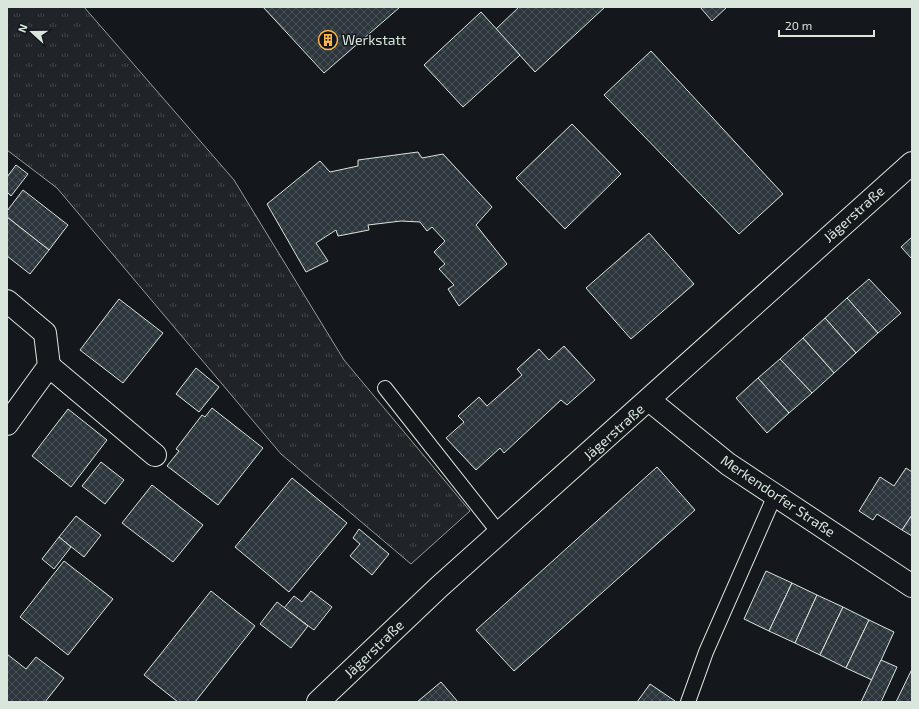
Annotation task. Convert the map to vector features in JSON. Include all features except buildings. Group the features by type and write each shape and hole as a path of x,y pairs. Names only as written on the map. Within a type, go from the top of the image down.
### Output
{"street":[{"name":"Jägerstraße","path":"318,702 439,587 500,534 912,163"},
{"path":"7,301 45,333 49,366 7,424"},
{"path":"49,366 155,454"},
{"name":"Merkendorfer Straße","path":"649,400 728,464 912,586"}],"lane":[{"path":"385,388 500,534"},
{"path":"688,702 706,652 774,495"}],"green space":[{"path":"7,7 84,7 234,180 344,360 470,511 411,564 281,454 57,188 7,150"}],"place":[{"name":"Werkstatt","path":"328,40"}]}
